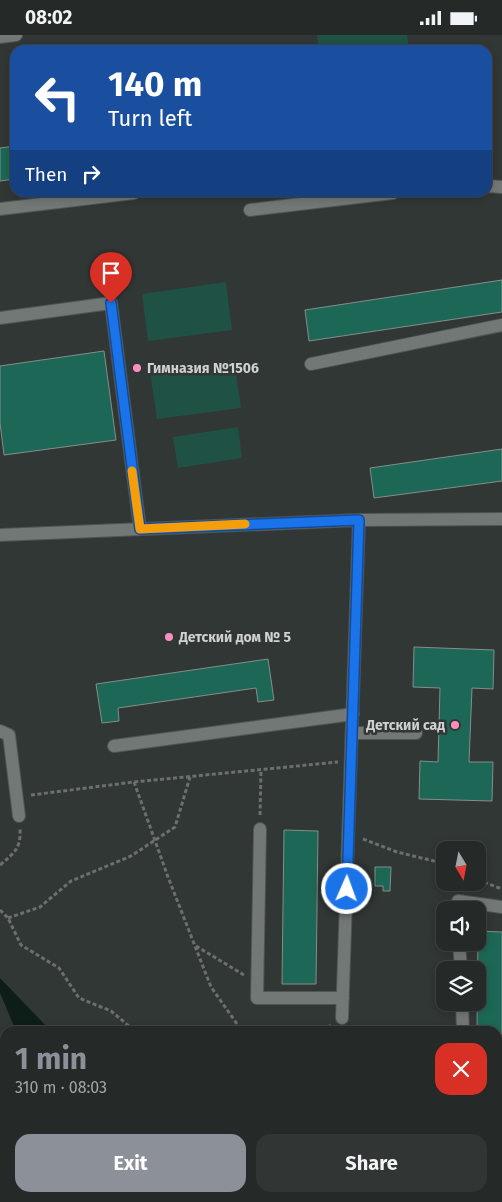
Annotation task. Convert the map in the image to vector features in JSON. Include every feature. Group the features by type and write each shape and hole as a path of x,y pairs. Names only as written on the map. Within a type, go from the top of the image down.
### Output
{"lane":[{"path":"0,37 16,35"},
{"path":"0,209 100,197"},
{"path":"250,211 361,197"},
{"path":"0,319 111,303 140,529"},
{"path":"311,364 502,325"},
{"path":"0,535 359,520 502,519"},
{"path":"342,1018 359,520"},
{"path":"114,746 353,714"},
{"path":"0,731 9,735 19,816"},
{"path":"352,733 416,733"},
{"path":"260,829 257,998 343,999"},
{"path":"486,905 502,907"},
{"path":"462,1011 463,1026"}],"path":[{"path":"16,797 134,782 351,760"},
{"path":"260,829 261,770"},
{"path":"8,918 40,907 71,881 131,856 175,827 190,777"},
{"path":"134,782 211,987 238,1026"},
{"path":"0,865 16,853 21,841 19,816"},
{"path":"348,834 398,852 436,862"},
{"path":"486,883 502,889"},
{"path":"0,909 8,918 21,945 59,968 79,998 111,1011 129,1026"},
{"path":"196,946 257,983"}],"green space":[{"path":"317,35 407,35 408,45 318,45"},
{"path":"226,282 232,330 148,341 142,294"},
{"path":"234,360 241,408 157,419 150,372"},
{"path":"238,427 242,458 178,468 173,437"}],"shaded area":[{"path":"0,978 46,1026 14,1026 0,993"}],"building":[{"path":"10,147 10,180 0,181 0,148"},
{"path":"502,280 502,312 309,341 305,310"},
{"path":"104,351 116,440 4,455 0,423 0,366"},
{"path":"502,449 502,481 374,498 370,468"},
{"name":"Детский сад","path":"414,647 494,650 493,689 472,688 469,762 493,762 492,801 419,799 420,761 438,762 440,688 413,687"},
{"path":"268,659 274,700 258,702 256,688 118,708 119,721 102,723 96,684"},
{"path":"284,830 318,831 316,984 282,984"},
{"path":"375,867 391,867 390,891 383,891 383,886 375,886"},
{"path":"486,931 502,932 502,1026 477,1026 477,1011 486,1011 486,961 478,961 478,951 486,951"}],"slow traffic":[{"path":"132,471 140,529 245,524"}],"place":[{"name":"Гимназия №1506","path":"137,368"},
{"name":"Детский дом № 5","path":"169,637"},
{"name":"Детский сад","path":"455,725"}],"route":[{"path":"111,303 140,529 359,520 347,889"}]}
